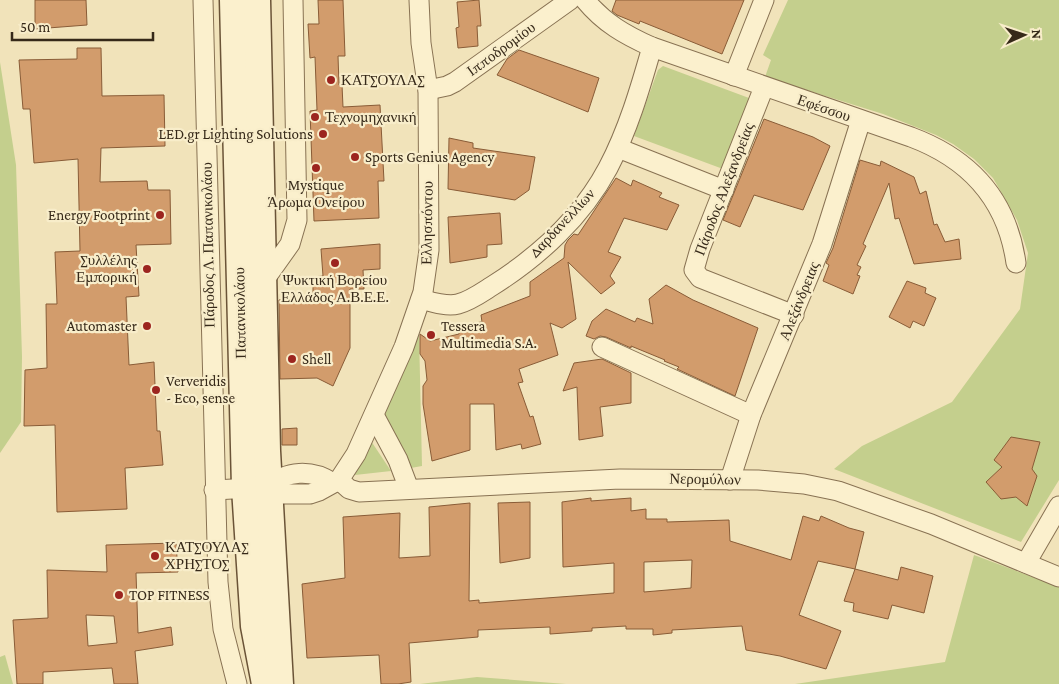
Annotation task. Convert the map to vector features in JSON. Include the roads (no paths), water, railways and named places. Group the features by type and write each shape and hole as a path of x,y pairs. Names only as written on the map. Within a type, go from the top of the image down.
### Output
{"main road":[{"name":"Παπανικολάου","path":"233,0 257,487 280,684"},
{"name":"Παπανικολάου","path":"257,0 263,282 254,626 265,684"}],"street":[{"name":"Πάροδος Λ. Παπανικολάου","path":"203,0 214,490 220,610 226,647 237,684"},
{"path":"263,282 290,244 297,220 293,0"},
{"name":"Ελλησπόντου","path":"336,481 350,466 374,415 407,340 421,299 430,245 428,90 421,44 419,0"},
{"name":"Ιπποδρομίου","path":"428,90 447,86 455,82 570,0"},
{"name":"Εφέσσου","path":"585,0 604,22 652,47 935,146 969,168 984,184 996,204 1009,233 1016,263"},
{"path":"734,76 764,0"},
{"name":"Δαρδανελλίων","path":"421,299 447,304 459,304 518,269 544,247 582,207 600,182 618,148 634,107 652,47"},
{"name":"Πάροδος Αλεξανδρείας","path":"764,87 698,256 695,274 794,315"},
{"name":"Αλεξάνδρειας","path":"730,480 751,414 794,315 822,244 861,120"},
{"path":"618,148 724,190"},
{"path":"602,347 751,414"},
{"path":"374,415 398,460 409,489"},
{"name":"Νερομύλων","path":"214,490 257,487 281,476 296,474 319,475 336,481 356,492 565,480 783,481 830,489 931,524 1059,576"},
{"path":"1026,563 1059,506"}],"place":[{"name":"ΚΑΤΣΟΥΛΑΣ","path":"331,80"},
{"name":"Τεχνομηχανική","path":"315,117"},
{"name":"LED.gr Lighting Solutions","path":"323,134"},
{"name":"Sports Genius Agency","path":"355,157"},
{"name":"Mystique Άρωμα Ονείρου","path":"316,168"},
{"name":"Energy Footprint","path":"160,215"},
{"name":"Ψυκτική Βορείου Ελλάδος Α.Β.Ε.Ε.","path":"335,263"},
{"name":"Συλλέλης Εμπορική","path":"147,269"},
{"name":"Automaster","path":"147,326"},
{"name":"Tessera Multimedia S.A.","path":"431,335"},
{"name":"Shell","path":"292,359"},
{"name":"Ververidis - Eco, sense","path":"156,390"},
{"name":"ΚΑΤΣΟΥΛΑΣ ΧΡΗΣΤΟΣ","path":"155,556"},
{"name":"TOP FITNESS","path":"119,595"}]}
